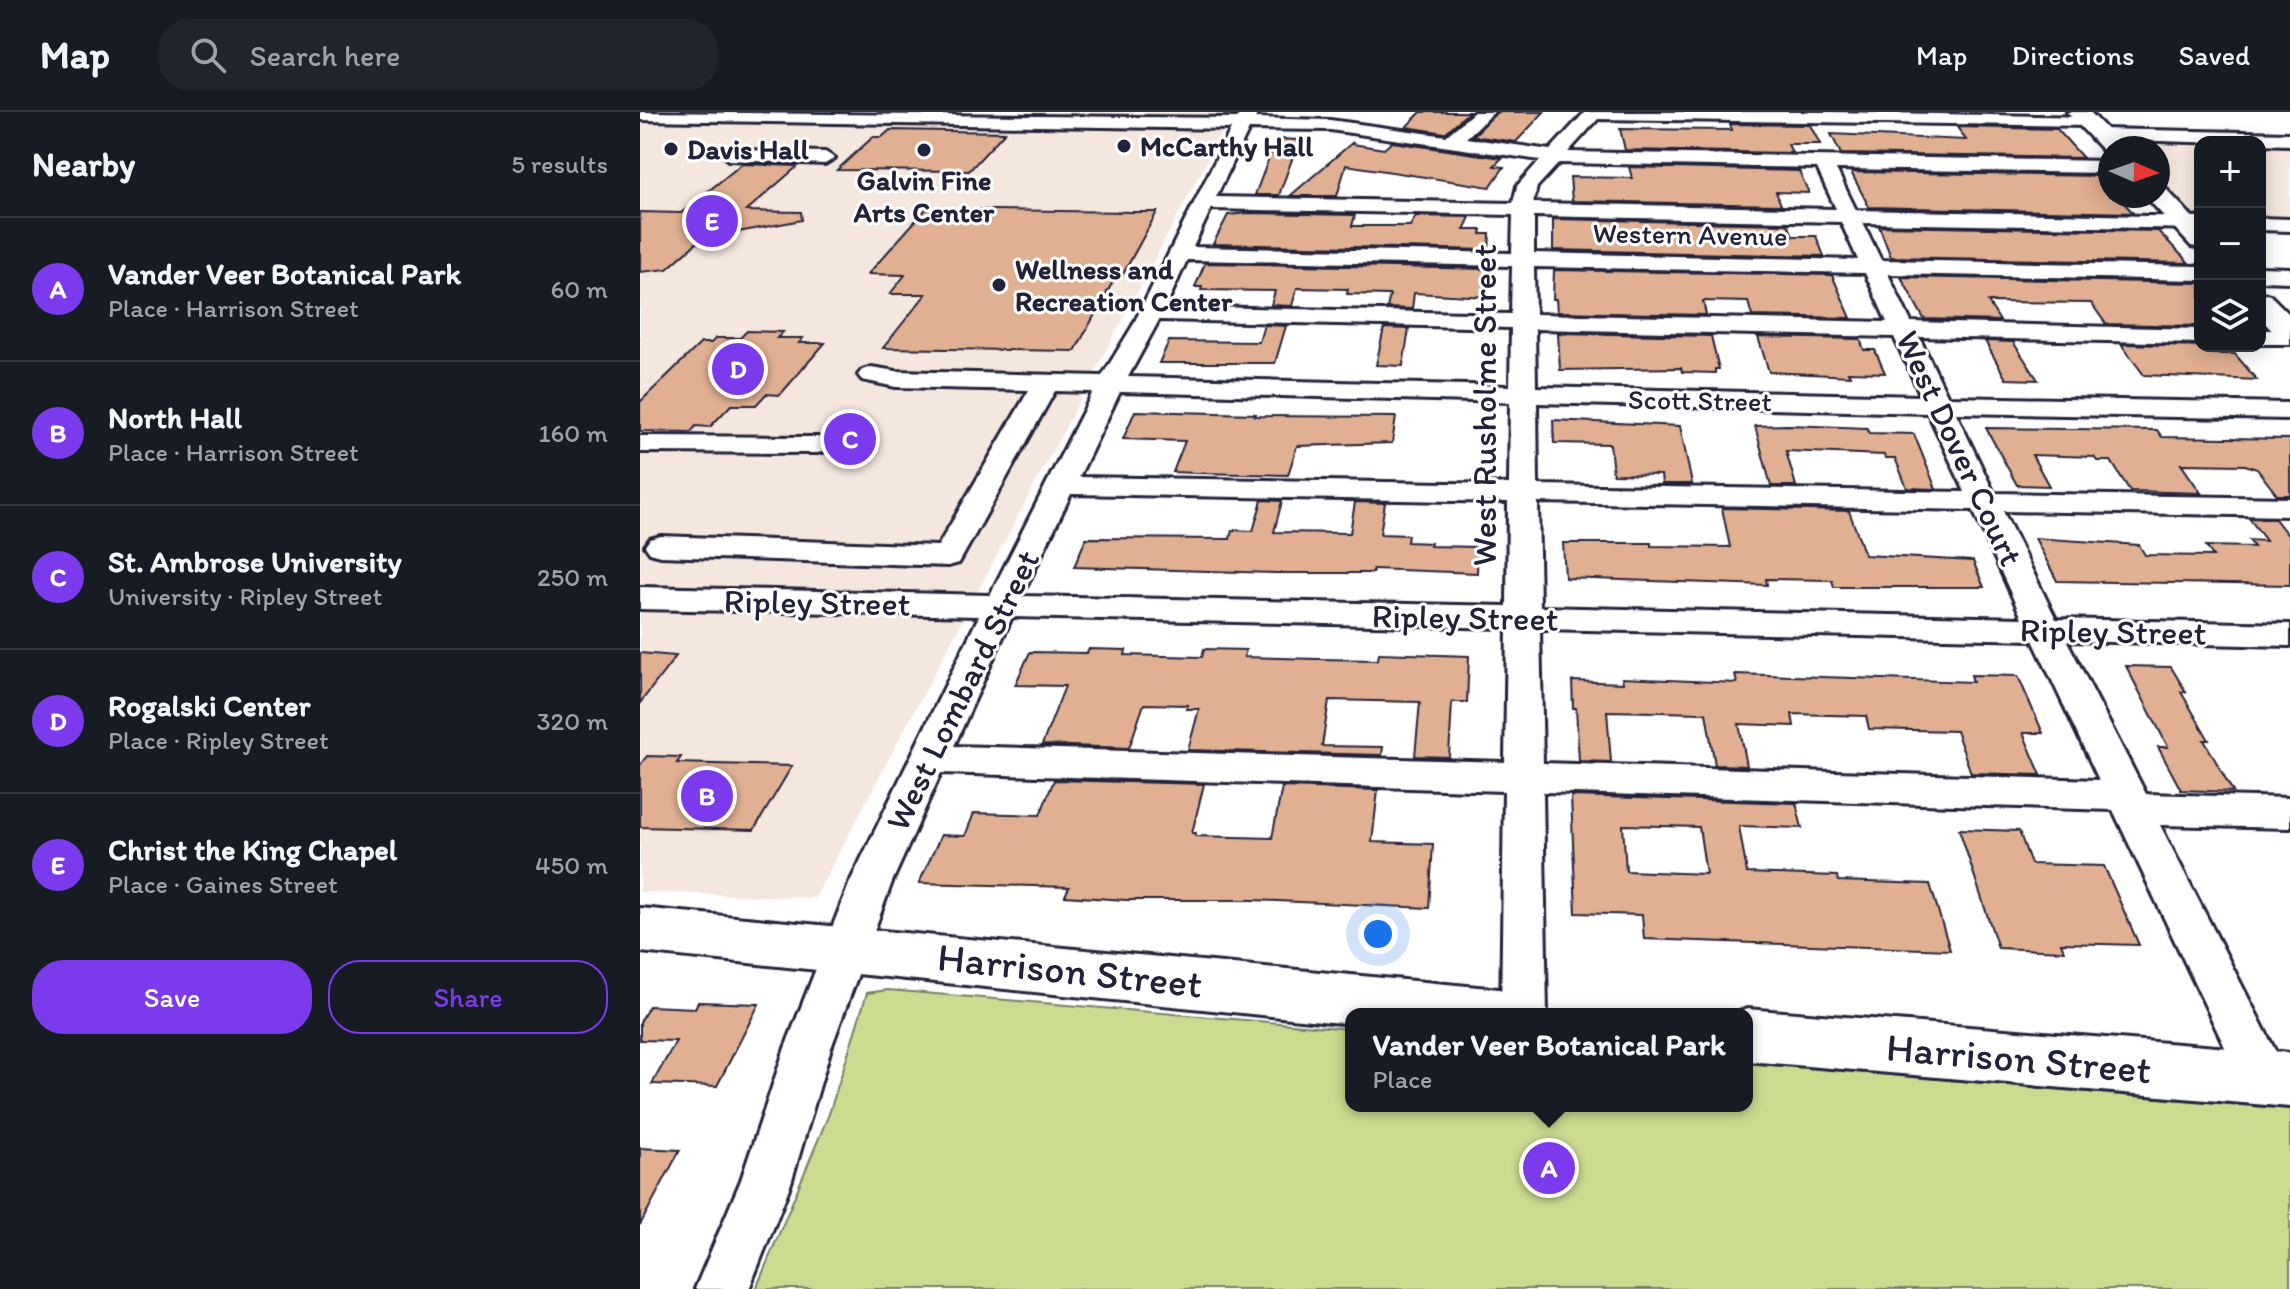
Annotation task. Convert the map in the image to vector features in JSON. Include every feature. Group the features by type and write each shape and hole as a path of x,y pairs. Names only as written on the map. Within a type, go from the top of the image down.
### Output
{"main road":[{"path":"2170,206 2194,229"},
{"path":"2266,308 2290,335"},
{"name":"Harrison Street","path":"640,930 1440,1008"},
{"name":"Harrison Street","path":"1753,1035 2277,1079"}],"street":[{"path":"1356,127 1377,112"},
{"path":"1450,142 1485,112"},
{"path":"1594,113 2094,129 2290,139"},
{"name":"West Rusholme Street","path":"1524,1008 1523,211 1527,186 1594,113"},
{"path":"640,115 1246,118 1356,127 1554,157 2098,167"},
{"name":"West Lombard Street","path":"722,1289 766,1183 808,1048 871,882 1000,607 1246,118"},
{"path":"735,156 825,158"},
{"name":"West Dover Court","path":"1824,163 2044,629 2131,803 2277,1079"},
{"path":"1203,203 2194,229"},
{"path":"2266,224 2290,225"},
{"name":"Western Avenue","path":"1179,253 2194,273"},
{"path":"2266,274 2290,275"},
{"path":"1150,313 1905,332 2194,336"},
{"path":"2266,337 2290,335"},
{"name":"Scott Street","path":"871,375 896,379 1522,396 2290,411"},
{"path":"661,546 948,556 1047,381"},
{"path":"640,444 817,445"},
{"path":"1061,485 2290,507"},
{"name":"Ripley Street","path":"640,598 2290,635"},
{"path":"927,759 1523,777 2131,803 2290,813"}],"shaded area":[{"path":"640,112 1233,112 815,898 640,892"},
{"path":"2170,141 2194,141 2194,214 2170,190"},
{"path":"2266,142 2290,143 2290,219 2266,219"}],"green space":[{"path":"888,990 1345,1028 1345,1112 1753,1112 1753,1064 2290,1109 2290,1289 756,1289 829,1114 867,993"}],"building":[{"path":"1421,112 1469,112 1445,133 1406,127"},
{"path":"1497,112 1544,112 1516,142 1473,136"},
{"path":"1730,124 1810,125 1820,144 1788,144 1792,153 1625,150 1620,129 1732,130"},
{"path":"1957,127 2057,129 2083,158 1841,154 1831,134 1966,140"},
{"name":"Galvin Fine Arts Center","path":"890,130 1005,132 969,171 837,170 873,137 882,137"},
{"path":"1276,139 1299,140 1279,195 1255,195"},
{"path":"1353,142 1384,149 1392,142 1502,158 1494,166 1504,167 1490,187 1346,165 1337,196 1290,196"},
{"path":"742,164 798,166 746,211 801,212 802,220 701,239 667,269 640,272 640,212 681,213"},
{"path":"1629,167 1799,171 1809,193 1776,192 1781,205 1572,201 1570,177 1632,178"},
{"path":"1851,172 2098,176 2098,208 2129,208 2133,213 1869,207"},
{"name":"Wellness and Recreation Center","path":"926,209 1157,212 1122,276 1116,276 1075,351 883,348 926,294 890,294 905,275 868,274"},
{"path":"1228,215 1355,215 1352,226 1410,226 1416,216 1470,217 1464,230 1482,230 1481,234 1490,234 1489,250 1213,244"},
{"path":"1553,219 1788,224 1793,236 1816,236 1824,256 1553,250"},
{"path":"1879,226 2158,231 2189,263 1891,257"},
{"path":"1205,263 1488,269 1487,297 1414,293 1412,309 1387,308 1390,295 1347,294 1348,289 1297,288 1292,306 1271,305 1275,291 1201,290 1202,287 1195,287"},
{"path":"1554,270 1832,275 1851,318 1752,316 1748,302 1703,301 1706,315 1557,312 1556,299 1553,299"},
{"path":"1901,277 2194,283 2194,326 2106,324 2091,303 1988,302 2000,321 1924,319"},
{"path":"1264,325 1286,326 1275,363 1159,363 1169,341 1259,342"},
{"path":"1384,328 1409,329 1403,366 1376,365"},
{"path":"747,331 783,332 777,338 803,338 799,343 825,343 780,395 766,394 756,405 731,405 710,427 696,426 691,432 640,431 640,402 701,343 711,343 716,338 740,338"},
{"path":"1558,333 1711,336 1719,369 1715,369 1715,373 1682,372 1681,368 1560,370"},
{"path":"1758,337 1860,339 1864,350 1875,350 1885,373 1848,372 1850,376 1769,372"},
{"path":"1985,341 2013,342 2038,380 2006,379"},
{"path":"2121,344 2194,346 2194,352 2235,354 2257,380 2144,375"},
{"path":"1135,411 1396,417 1392,443 1297,446 1288,475 1197,473 1173,472 1185,441 1123,439"},
{"path":"1553,420 1680,426 1692,484 1662,484 1661,475 1613,474 1610,444 1554,443"},
{"path":"1755,426 1867,428 1869,433 1914,434 1936,489 1907,488 1895,458 1885,458 1884,455 1786,451 1796,486 1771,486"},
{"path":"1986,428 2157,430 2162,437 2290,439 2290,495 2277,495 2257,469 2245,465 2181,464 2201,493 2130,491 2111,461 2097,461 2094,457 2032,455 2049,486 2017,485"},
{"path":"1262,500 1282,501 1274,532 1350,533 1355,502 1385,503 1380,534 1408,535 1407,542 1431,543 1430,546 1478,547 1477,573 1373,569 1373,573 1275,573 1074,567 1086,538 1230,539 1232,530 1253,531"},
{"path":"1722,508 1849,511 1865,555 1973,561 1984,587 1834,587 1832,580 1766,579 1767,585 1565,578 1563,543 1730,547"},
{"path":"2249,518 2275,519 2290,538 2290,585 2057,581 2035,538 2139,545 2145,555 2213,556 2206,546 2254,547 2249,540 2266,541"},
{"path":"1089,649 1126,650 1125,655 1202,657 1204,649 1246,650 1244,657 1318,659 1378,660 1379,653 1469,656 1467,702 1452,702 1449,757 1415,756 1420,702 1329,700 1322,746 1383,747 1382,755 1188,750 1199,709 1186,709 1188,705 1144,704 1129,748 1042,745 1065,686 1015,685 1030,652 1087,653"},
{"path":"640,653 676,656 640,703"},
{"path":"2126,666 2171,667 2186,692 2181,692 2209,740 2204,740 2233,792 2181,790 2158,747 2168,747"},
{"path":"1735,674 1973,682 1971,675 2018,676 2043,733 2023,733 2041,775 1971,773 1956,731 1869,729 1866,716 1792,714 1794,726 1739,724 1747,766 1715,765 1706,713 1607,711 1611,762 1579,761 1572,681 1623,683 1622,678 1737,683"},
{"path":"647,756 681,757 677,763 792,766 754,830 640,827 640,765"},
{"path":"1054,780 1204,784 1192,833 1196,833 1195,836 1272,838 1282,787 1378,790 1372,842 1433,844 1429,908 1253,900 1126,900 1065,896 1069,887 919,883 941,835 965,836 974,813 1040,815"},
{"path":"1571,796 1796,803 1802,828 1739,826 1747,873 1837,876 1838,881 1930,884 1950,950 1644,939 1642,915 1576,913","holes":["1623,825 1699,827 1706,874 1626,871"]},
{"path":"1959,829 2019,831 2031,864 2104,866 2139,945 2061,943 2064,951 1998,948"},
{"path":"698,1002 759,1004 717,1086 652,1084 676,1041 640,1040 640,1022 649,1006 695,1008"},
{"path":"640,1148 680,1150 640,1225"}],"place":[{"name":"McCarthy Hall","path":"1124,146"},
{"name":"Davis Hall","path":"671,149"},
{"name":"Galvin Fine Arts Center","path":"924,150"},
{"name":"Christ the King Chapel","path":"712,221"},
{"name":"Wellness and Recreation Center","path":"999,285"},
{"name":"Rogalski Center","path":"738,369"},
{"name":"St. Ambrose University","path":"850,439"},
{"name":"North Hall","path":"707,796"},
{"name":"Vander Veer Botanical Park","path":"1549,1168"}]}
